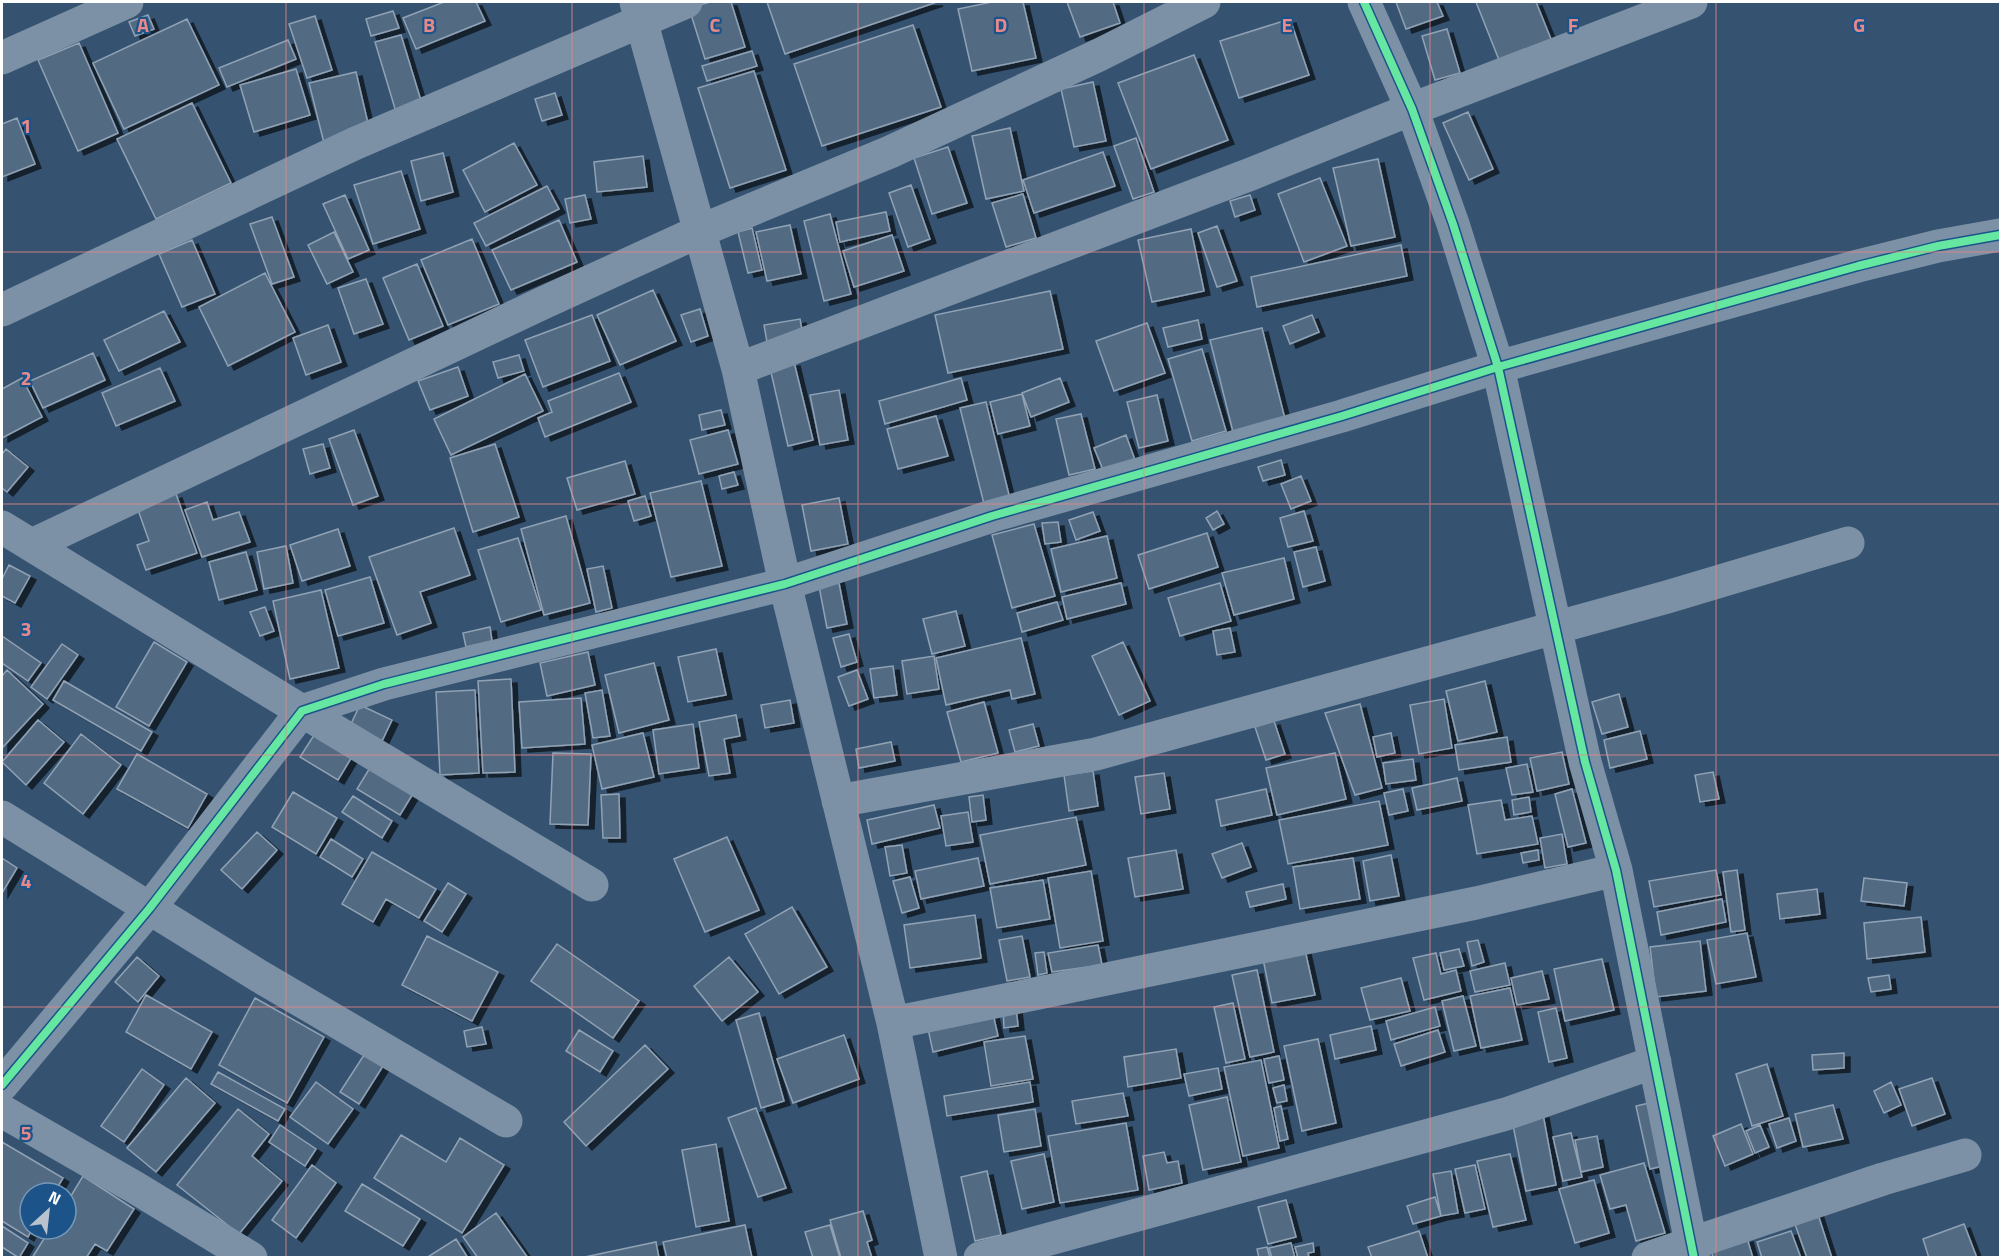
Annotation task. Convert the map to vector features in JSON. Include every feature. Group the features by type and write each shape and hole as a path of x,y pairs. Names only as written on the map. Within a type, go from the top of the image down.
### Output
{"street":[{"path":"2,58 127,2"},
{"path":"2,310 639,11 686,2"},
{"path":"32,545 545,302 700,231 890,152 1099,55 1204,2"},
{"path":"1364,2 1412,109 1453,224 1498,367 1585,762 1616,870 1693,1250"},
{"path":"738,369 1251,174 1412,109 1691,2"},
{"path":"639,11 738,369 785,584 893,1023 941,1257"},
{"path":"2,1085 149,909 302,711 384,684 785,584 992,516 1342,416 1498,367 1858,266 1938,246 2001,236"},
{"path":"2,526 302,711 592,885"},
{"path":"838,801 1096,754 1667,597 1848,543"},
{"path":"2,817 259,976 506,1121"},
{"path":"893,1023 1476,903 1616,870"},
{"path":"980,1257 1506,1114 1655,1062"},
{"path":"2,1111 251,1257"},
{"path":"1648,1257 1693,1250 1883,1179 1965,1155"}],"building":[{"path":"444,2 476,2 485,21 416,49 403,18"},
{"path":"710,2 731,2 745,47 705,59 689,8"},
{"path":"767,2 937,2 785,54"},
{"path":"992,2 1023,2 1036,58 972,71 958,9"},
{"path":"1067,2 1113,2 1120,23 1080,37"},
{"path":"1396,2 1437,2 1443,16 1406,29"},
{"path":"1476,2 1536,2 1553,44 1501,65"},
{"path":"393,11 399,28 371,36 366,19"},
{"path":"148,15 154,29 135,36 129,22"},
{"path":"315,16 332,70 307,78 289,24"},
{"path":"187,19 219,85 124,129 93,63"},
{"path":"1290,19 1309,75 1239,98 1220,41"},
{"path":"913,25 941,107 822,146 794,64"},
{"path":"1447,29 1460,73 1435,80 1422,36"},
{"path":"401,35 422,104 396,112 375,42"},
{"path":"288,40 296,59 227,87 219,68"},
{"path":"79,43 118,133 78,151 38,60"},
{"path":"752,51 757,66 707,81 702,66"},
{"path":"1194,55 1228,140 1151,169 1118,83"},
{"path":"296,69 310,115 254,132 240,85"},
{"path":"754,71 786,170 730,188 698,88"},
{"path":"356,72 370,132 324,143 309,83"},
{"path":"1093,82 1106,141 1074,147 1061,89"},
{"path":"555,93 562,115 542,121 535,99"},
{"path":"192,103 231,183 156,219 117,139"},
{"path":"1468,112 1493,169 1469,180 1443,123"},
{"path":"17,118 35,164 2,177 2,124"},
{"path":"1010,128 1024,191 986,199 972,136"},
{"path":"1136,138 1154,192 1133,199 1114,146"},
{"path":"514,143 537,185 485,212 463,170"},
{"path":"948,147 967,203 932,214 914,158"},
{"path":"1103,152 1115,186 1034,213 1023,180"},
{"path":"443,153 453,192 421,201 411,161"},
{"path":"643,156 647,187 597,192 594,162"},
{"path":"1378,159 1395,237 1351,246 1333,168"},
{"path":"401,171 420,229 373,244 354,185"},
{"path":"1320,178 1347,246 1304,262 1278,194"},
{"path":"911,185 930,239 908,247 889,193"},
{"path":"547,186 559,209 486,246 474,223"},
{"path":"1023,194 1036,238 1006,247 992,203"},
{"path":"345,195 369,250 348,259 323,204"},
{"path":"585,195 591,219 570,223 565,199"},
{"path":"1250,195 1255,210 1235,217 1230,201"},
{"path":"886,212 890,231 840,242 836,222"},
{"path":"830,214 851,294 824,301 804,221"},
{"path":"272,217 294,277 272,284 250,224"},
{"path":"559,220 577,262 511,290 492,250"},
{"path":"790,225 801,274 767,281 756,232"},
{"path":"1217,226 1237,281 1217,287 1198,233"},
{"path":"752,228 762,270 748,273 738,232"},
{"path":"1191,229 1204,291 1152,302 1138,240"},
{"path":"334,232 353,272 327,284 308,245"},
{"path":"892,235 904,271 854,287 843,251"},
{"path":"472,239 499,304 448,325 421,260"},
{"path":"192,240 215,294 182,307 159,254"},
{"path":"1401,245 1407,276 1257,307 1251,277"},
{"path":"417,264 443,326 409,340 383,278"},
{"path":"265,273 295,332 228,366 199,307"},
{"path":"366,279 383,324 354,334 338,288"},
{"path":"653,290 676,341 620,365 597,315"},
{"path":"1050,291 1063,349 948,373 935,315"},
{"path":"700,309 708,336 691,342 681,315"},
{"path":"164,311 180,342 119,371 104,340"},
{"path":"592,315 610,361 543,387 525,340"},
{"path":"1312,315 1319,332 1290,344 1283,326"},
{"path":"800,319 803,336 767,342 764,325"},
{"path":"1198,320 1202,339 1168,347 1163,328"},
{"path":"1147,323 1165,373 1114,391 1096,341"},
{"path":"328,325 341,362 306,375 293,338"},
{"path":"1262,328 1285,419 1233,432 1210,340"},
{"path":"1202,349 1226,431 1192,441 1168,359"},
{"path":"93,353 105,380 43,408 30,381"},
{"path":"519,355 524,371 498,378 493,362"},
{"path":"794,362 813,440 788,446 770,368"},
{"path":"458,367 468,396 430,410 418,381"},
{"path":"160,368 175,401 116,426 102,393"},
{"path":"619,373 631,402 545,437 538,418 552,412 548,401"},
{"path":"525,374 543,411 451,455 434,419"},
{"path":"22,378 42,417 2,438 2,389"},
{"path":"961,378 967,400 885,424 879,401"},
{"path":"1060,378 1069,402 1031,417 1022,393"},
{"path":"839,390 848,440 820,445 810,395"},
{"path":"1022,394 1030,426 998,434 990,402"},
{"path":"1157,395 1168,441 1139,448 1127,402"},
{"path":"986,402 1010,499 984,504 960,408"},
{"path":"721,410 725,425 702,430 699,415"},
{"path":"1081,414 1095,469 1069,475 1056,419"},
{"path":"936,416 948,456 898,469 887,429"},
{"path":"354,430 378,496 353,505 329,439"},
{"path":"728,430 738,464 699,474 690,440"},
{"path":"1126,435 1135,460 1104,472 1094,448"},
{"path":"323,444 330,468 310,474 303,449"},
{"path":"495,444 519,517 473,532 450,458"},
{"path":"6,449 28,467 7,492 2,488 2,454"},
{"path":"1281,460 1285,475 1263,481 1258,467"},
{"path":"625,461 635,494 577,510 567,478"},
{"path":"734,472 738,485 722,489 719,476"},
{"path":"1301,476 1311,501 1291,509 1281,484"},
{"path":"701,481 722,566 671,577 650,493"},
{"path":"176,494 197,553 146,570 137,545 149,541 137,507"},
{"path":"645,496 651,516 634,521 628,501"},
{"path":"839,498 848,544 811,551 802,505"},
{"path":"207,502 213,520 239,512 250,542 202,557 185,510"},
{"path":"1217,511 1224,524 1213,530 1206,518"},
{"path":"1304,511 1313,541 1288,547 1280,518"},
{"path":"1093,512 1100,531 1076,540 1069,520"},
{"path":"566,516 590,603 544,615 521,529"},
{"path":"1058,522 1061,542 1045,544 1042,523"},
{"path":"1034,524 1055,596 1012,608 992,535"},
{"path":"454,528 470,575 420,592 431,623 397,635 369,557"},
{"path":"338,529 350,566 302,581 290,545"},
{"path":"1207,533 1218,567 1149,589 1138,555"},
{"path":"1107,536 1117,578 1061,592 1051,549"},
{"path":"518,538 541,610 501,622 478,550"},
{"path":"286,546 293,583 264,589 257,552"},
{"path":"1316,547 1325,581 1303,587 1294,552"},
{"path":"246,552 257,590 219,600 209,562"},
{"path":"1284,558 1294,599 1234,615 1222,573"},
{"path":"9,565 30,576 15,603 2,596 2,579"},
{"path":"603,566 612,608 596,612 587,569"},
{"path":"370,577 384,623 338,636 325,590"},
{"path":"838,578 847,624 827,628 818,581"},
{"path":"1121,583 1126,604 1067,619 1062,597"},
{"path":"1220,583 1231,621 1180,636 1168,598"},
{"path":"321,590 339,668 290,679 273,601"},
{"path":"1057,602 1063,620 1022,632 1017,613"},
{"path":"265,607 274,631 260,636 250,612"},
{"path":"956,611 965,646 932,654 923,619"},
{"path":"490,627 492,641 466,647 463,633"},
{"path":"1230,628 1235,652 1217,655 1213,631"},
{"path":"849,634 857,662 841,667 833,638"},
{"path":"2,636 41,663 28,681 2,663"},
{"path":"1021,638 1035,694 1012,699 1010,690 946,705 936,658"},
{"path":"154,642 187,662 149,726 116,707"},
{"path":"1123,642 1150,701 1119,715 1092,656"},
{"path":"62,644 78,655 47,699 31,687"},
{"path":"716,649 726,695 688,702 678,657"},
{"path":"588,652 595,685 547,696 540,663"},
{"path":"934,656 939,689 907,694 902,661"},
{"path":"654,663 669,720 619,733 605,675"},
{"path":"893,666 897,695 874,698 870,669"},
{"path":"7,670 43,704 2,748 2,676"},
{"path":"857,670 868,699 849,706 838,677"},
{"path":"511,679 515,772 483,773 478,681"},
{"path":"64,681 152,732 141,751 53,700"},
{"path":"1485,681 1497,732 1458,741 1446,691"},
{"path":"475,690 479,773 440,775 436,692"},
{"path":"602,690 610,736 593,738 585,693"},
{"path":"1619,694 1628,727 1602,734 1592,702"},
{"path":"581,698 585,744 522,748 519,702"},
{"path":"1444,699 1452,748 1419,754 1410,705"},
{"path":"790,700 794,723 765,728 761,705"},
{"path":"984,702 998,753 961,762 947,712"},
{"path":"1360,704 1382,788 1355,795 1325,713"},
{"path":"360,705 392,720 382,741 350,726"},
{"path":"736,715 740,736 724,739 730,773 709,776 699,722"},
{"path":"38,720 64,742 26,785 2,762"},
{"path":"1274,721 1285,754 1266,760 1255,727"},
{"path":"693,724 699,768 659,774 653,730"},
{"path":"1033,724 1039,746 1015,752 1009,730"},
{"path":"1640,731 1647,759 1610,768 1604,740"},
{"path":"316,732 353,755 338,780 300,757"},
{"path":"643,733 654,777 602,789 592,745"},
{"path":"1391,733 1395,753 1377,757 1373,737"},
{"path":"81,734 121,765 83,814 44,783"},
{"path":"1507,737 1511,762 1459,770 1455,745"},
{"path":"891,742 895,761 859,768 856,749"},
{"path":"1562,752 1569,784 1537,791 1530,758"},
{"path":"553,753 591,754 588,825 550,824"},
{"path":"1335,753 1346,799 1277,815 1266,768"},
{"path":"137,754 207,794 188,828 117,789"},
{"path":"1413,759 1416,780 1386,784 1383,763"},
{"path":"1527,764 1533,792 1512,795 1506,768"},
{"path":"371,766 414,792 400,815 357,789"},
{"path":"1093,771 1098,806 1069,811 1064,775"},
{"path":"1713,772 1719,799 1700,802 1695,775"},
{"path":"1164,773 1170,809 1141,814 1135,777"},
{"path":"1457,778 1462,801 1417,810 1412,788"},
{"path":"1266,789 1272,815 1221,826 1216,800"},
{"path":"1403,789 1408,811 1389,815 1384,793"},
{"path":"1572,789 1586,843 1568,847 1555,794"},
{"path":"293,792 337,818 316,854 272,827"},
{"path":"619,794 620,838 603,838 601,795"},
{"path":"983,795 986,820 972,822 969,797"},
{"path":"353,796 392,821 382,838 342,812"},
{"path":"1529,797 1531,812 1514,815 1512,800"},
{"path":"1501,800 1505,820 1532,816 1538,844 1477,854 1468,805"},
{"path":"1379,801 1388,845 1288,864 1279,820"},
{"path":"934,805 940,828 872,844 867,820"},
{"path":"968,812 973,842 946,846 941,816"},
{"path":"1076,817 1086,865 990,884 980,835"},
{"path":"257,832 277,850 242,889 221,870"},
{"path":"1562,834 1567,864 1545,868 1540,838"},
{"path":"727,837 759,910 705,932 674,859"},
{"path":"331,839 363,859 352,877 320,857"},
{"path":"1242,843 1251,867 1222,878 1212,854"},
{"path":"902,845 907,873 890,876 885,847"},
{"path":"1176,850 1183,889 1135,897 1128,858"},
{"path":"1538,850 1539,860 1523,863 1521,853"},
{"path":"372,852 436,889 419,918 386,899 373,922 342,904"},
{"path":"1391,855 1399,896 1370,901 1363,861"},
{"path":"2,858 17,868 2,893"},
{"path":"978,858 984,886 921,899 915,871"},
{"path":"1353,858 1360,899 1300,909 1293,867"},
{"path":"1716,870 1721,895 1654,907 1649,881"},
{"path":"1737,870 1745,930 1731,932 1723,872"},
{"path":"1091,871 1103,941 1060,948 1048,878"},
{"path":"910,877 919,908 902,913 893,881"},
{"path":"1864,878 1907,883 1904,906 1861,901"},
{"path":"1043,880 1050,919 997,928 990,888"},
{"path":"448,883 466,894 442,932 424,921"},
{"path":"1283,884 1286,899 1250,907 1246,892"},
{"path":"1817,889 1820,914 1780,919 1777,894"},
{"path":"1722,899 1726,922 1661,935 1657,912"},
{"path":"792,907 827,967 779,994 745,934"},
{"path":"975,915 981,958 910,968 904,925"},
{"path":"1921,917 1925,952 1867,959 1864,923"},
{"path":"1747,933 1756,977 1716,984 1707,940"},
{"path":"427,936 498,972 472,1021 402,985"},
{"path":"1022,936 1030,977 1007,981 999,940"},
{"path":"1478,940 1484,962 1472,966 1467,942"},
{"path":"1700,941 1706,991 1656,997 1650,947"},
{"path":"557,944 639,1001 613,1038 531,981"},
{"path":"1098,945 1102,965 1052,972 1048,953"},
{"path":"1459,949 1464,966 1444,970 1440,953"},
{"path":"1305,950 1315,995 1272,1003 1263,959"},
{"path":"1044,952 1047,973 1038,975 1035,953"},
{"path":"1436,953 1441,974 1456,970 1461,991 1424,1000 1413,958"},
{"path":"137,957 159,976 138,1002 115,982"},
{"path":"729,957 758,992 722,1021 694,986"},
{"path":"1602,959 1614,1010 1565,1021 1554,969"},
{"path":"1505,963 1510,985 1475,992 1470,971"},
{"path":"1257,970 1274,1052 1250,1057 1232,975"},
{"path":"1542,971 1549,999 1517,1005 1511,978"},
{"path":"1889,975 1891,989 1871,992 1868,978"},
{"path":"1401,978 1410,1011 1370,1020 1361,988"},
{"path":"1510,988 1522,1040 1481,1048 1470,996"},
{"path":"146,995 212,1032 191,1069 126,1032"},
{"path":"1463,996 1476,1046 1454,1051 1442,1001"},
{"path":"255,998 324,1037 287,1103 219,1065"},
{"path":"1233,1003 1245,1059 1226,1063 1214,1007"},
{"path":"1016,1007 1018,1026 1004,1028 1003,1008"},
{"path":"1435,1007 1440,1026 1391,1040 1386,1021"},
{"path":"1556,1008 1567,1058 1549,1062 1538,1012"},
{"path":"992,1009 998,1036 933,1052 927,1024"},
{"path":"759,1013 784,1101 761,1108 736,1020"},
{"path":"1371,1026 1376,1050 1335,1059 1330,1035"},
{"path":"482,1027 486,1044 467,1047 464,1031"},
{"path":"579,1030 613,1051 600,1072 566,1051"},
{"path":"1438,1030 1445,1052 1401,1066 1394,1044"},
{"path":"844,1035 859,1079 793,1103 777,1059"},
{"path":"1025,1036 1033,1079 991,1086 984,1042"},
{"path":"1318,1039 1336,1123 1302,1131 1284,1046"},
{"path":"645,1045 668,1069 586,1146 564,1122"},
{"path":"1176,1049 1181,1078 1128,1087 1124,1057"},
{"path":"1844,1053 1844,1068 1813,1070 1812,1055"},
{"path":"364,1055 383,1066 359,1104 340,1092"},
{"path":"1279,1056 1284,1080 1269,1083 1264,1059"},
{"path":"1261,1060 1279,1148 1243,1156 1224,1067"},
{"path":"1767,1064 1783,1116 1752,1126 1736,1074"},
{"path":"1218,1068 1222,1089 1189,1096 1184,1074"},
{"path":"142,1069 164,1085 124,1142 101,1126"},
{"path":"218,1072 285,1109 278,1121 211,1084"},
{"path":"186,1078 215,1103 156,1172 127,1148"},
{"path":"1932,1078 1945,1114 1912,1126 1899,1089"},
{"path":"316,1082 353,1109 328,1144 290,1117"},
{"path":"1030,1082 1033,1102 947,1116 944,1096"},
{"path":"1891,1082 1901,1105 1884,1113 1874,1091"},
{"path":"1284,1085 1287,1101 1277,1103 1273,1088"},
{"path":"1123,1093 1128,1116 1076,1124 1072,1101"},
{"path":"1227,1097 1241,1162 1203,1170 1189,1105"},
{"path":"1658,1101 1672,1164 1650,1169 1636,1106"},
{"path":"1833,1105 1843,1139 1803,1147 1795,1114"},
{"path":"1281,1106 1288,1139 1280,1141 1274,1108"},
{"path":"756,1108 786,1188 758,1197 728,1118"},
{"path":"238,1109 269,1134 252,1156 282,1181 239,1234 177,1185"},
{"path":"1035,1109 1041,1146 1004,1152 998,1115"},
{"path":"1543,1114 1556,1185 1526,1191 1512,1120"},
{"path":"1789,1118 1796,1141 1777,1148 1769,1124"},
{"path":"1126,1123 1138,1190 1060,1203 1048,1136"},
{"path":"1741,1124 1753,1154 1725,1166 1713,1136"},
{"path":"280,1125 316,1149 305,1166 269,1142"},
{"path":"1760,1125 1769,1147 1755,1153 1746,1131"},
{"path":"1571,1133 1582,1177 1563,1181 1553,1137"},
{"path":"401,1135 446,1162 460,1138 504,1165 462,1233 374,1178"},
{"path":"1597,1136 1603,1167 1581,1172 1575,1140"},
{"path":"2,1142 63,1178 61,1181 18,1181 18,1231 2,1221"},
{"path":"716,1144 729,1221 696,1227 682,1150"},
{"path":"1164,1152 1167,1163 1178,1161 1182,1183 1149,1190 1143,1156"},
{"path":"1044,1154 1054,1202 1022,1209 1011,1161"},
{"path":"1510,1154 1526,1220 1493,1227 1477,1161"},
{"path":"1644,1163 1665,1233 1636,1241 1626,1205 1610,1209 1600,1175"},
{"path":"312,1165 336,1183 296,1238 272,1220"},
{"path":"1475,1165 1485,1209 1465,1213 1455,1169"},
{"path":"987,1171 1001,1235 975,1241 961,1177"},
{"path":"1451,1171 1458,1213 1441,1216 1433,1174"},
{"path":"83,1176 134,1209 107,1251 95,1244 86,1258 32,1258 43,1241 78,1241 78,1184"},
{"path":"1594,1180 1609,1233 1575,1243 1559,1189"},
{"path":"362,1184 420,1219 403,1246 345,1211"},
{"path":"1435,1197 1441,1216 1413,1224 1407,1206"},
{"path":"1286,1200 1296,1237 1268,1244 1258,1207"},
{"path":"1815,1205 1832,1258 1807,1258 1791,1213"},
{"path":"863,1211 872,1240 867,1242 872,1258 841,1258 830,1220"},
{"path":"496,1213 528,1258 478,1258 463,1237"},
{"path":"1964,1224 1977,1258 1929,1258 1923,1239"},
{"path":"745,1225 752,1258 667,1258 663,1242"},
{"path":"830,1225 840,1258 813,1258 805,1232"},
{"path":"2,1226 18,1236 18,1241 28,1243 19,1258 2,1247"},
{"path":"1419,1231 1428,1258 1372,1258 1368,1247"},
{"path":"1791,1231 1801,1258 1762,1258 1757,1242"},
{"path":"1747,1238 1753,1258 1713,1258 1711,1249"},
{"path":"456,1239 468,1258 426,1258"},
{"path":"656,1242 659,1258 580,1258"},
{"path":"1291,1243 1295,1258 1272,1258 1269,1248"},
{"path":"1313,1243 1314,1252 1308,1253 1309,1258 1298,1258 1295,1247"},
{"path":"1267,1247 1270,1258 1259,1258 1257,1249"}],"cycle path":[{"path":"1364,2 1412,109 1453,224 1498,367 1585,762 1616,870 1694,1258"},
{"path":"2,1085 149,909 302,711 384,684 785,584 992,516 1342,416 1498,367 1858,266 1938,246 2000,235"}]}
